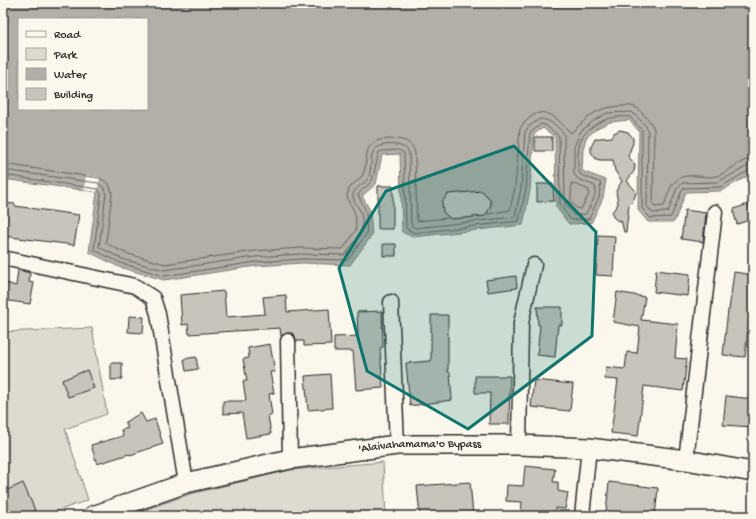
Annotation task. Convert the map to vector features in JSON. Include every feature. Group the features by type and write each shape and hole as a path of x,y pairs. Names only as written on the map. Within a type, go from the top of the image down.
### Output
{"main road":[{"name":"'Alaivahamama'o Bypass","path":"93,516 186,482 290,459 397,445 518,445 589,448 686,460 753,472"}],"street":[{"path":"686,460 715,212"},
{"path":"3,258 134,286 153,298 158,314 186,482"},
{"path":"518,445 521,323 534,265"},
{"path":"391,302 397,445"},
{"path":"288,341 290,459"},
{"path":"582,516 589,448"}],"highlighted area":[{"path":"514,146 596,232 592,336 468,429 367,371 339,268 386,191"}],"green space":[{"path":"92,328 107,414 65,429 88,500 43,516 3,516 3,332"},
{"path":"383,462 386,516 127,516 190,494 290,470"}],"water":[{"path":"3,3 753,3 753,173 721,191 686,192 674,222 648,222 638,210 639,131 629,120 610,122 597,128 586,138 583,149 582,171 606,180 603,198 591,223 569,224 556,207 555,137 543,128 534,134 530,190 523,225 413,237 402,232 400,154 382,155 376,184 362,196 370,210 372,235 350,265 302,263 256,266 164,280 119,267 89,252 97,192 3,179"}],"pier":[{"path":"86,175 100,177 97,192 84,190"}],"building":[{"path":"620,130 628,132 633,138 633,143 628,156 634,163 635,167 627,181 636,193 633,201 629,205 626,232 624,232 621,220 618,221 613,217 612,212 618,204 616,191 622,181 615,171 613,160 596,159 591,152 591,147 595,139 612,137 614,133"},
{"path":"535,137 552,137 552,151 535,151"},
{"path":"537,184 553,184 554,201 537,202"},
{"path":"378,186 393,186 393,229 378,229"},
{"path":"482,191 489,198 491,203 485,216 451,219 443,212 442,202 448,194"},
{"path":"3,203 79,215 74,245 3,236"},
{"path":"748,204 753,219 737,224 734,209"},
{"path":"685,210 706,213 703,242 681,239"},
{"path":"598,235 615,236 613,276 596,275"},
{"path":"383,244 396,244 396,256 383,256"},
{"path":"18,270 30,273 29,282 34,283 30,304 3,300 3,282 16,286"},
{"path":"656,270 690,274 688,296 654,292"},
{"path":"734,272 753,275 753,293 752,292 745,357 723,355"},
{"path":"516,276 517,288 488,292 486,280"},
{"path":"224,291 226,317 265,314 263,297 286,295 287,312 329,309 331,345 304,346 304,341 296,341 295,336 292,333 287,333 281,336 280,328 189,334 188,324 182,325 180,295"},
{"path":"617,292 645,297 641,320 678,324 675,358 687,359 683,391 644,386 638,436 611,433 618,380 605,379 606,367 625,369 627,352 637,353 640,327 613,322"},
{"path":"537,307 562,307 562,325 558,325 555,357 537,355 540,325 538,325"},
{"path":"382,311 383,347 380,348 383,388 356,390 353,351 334,351 334,337 358,336 357,312"},
{"path":"431,315 448,315 448,372 450,372 452,400 410,406 406,363 431,361"},
{"path":"129,316 144,317 143,333 128,332"},
{"path":"270,344 275,372 270,372 274,393 269,394 272,415 268,415 271,434 246,438 242,413 223,414 223,401 246,401 243,381 247,381 243,359 249,358 248,348"},
{"path":"196,357 198,369 186,371 184,359"},
{"path":"111,363 122,363 122,379 111,380"},
{"path":"87,370 94,388 68,397 62,380"},
{"path":"330,374 332,408 308,410 305,376"},
{"path":"475,376 510,376 509,424 489,424 490,393 475,393"},
{"path":"534,380 573,384 570,411 531,407"},
{"path":"726,396 753,399 752,427 723,425"},
{"path":"141,413 146,422 155,419 163,444 97,464 91,445 123,436 121,430 128,428 125,422"},
{"path":"525,466 555,469 553,482 558,482 558,491 568,493 565,509 556,508 556,516 521,516 522,502 506,501 507,485 523,486"},
{"path":"470,482 473,516 420,516 417,486"},
{"path":"609,482 658,488 655,516 606,512"},
{"path":"23,483 35,510 23,516 3,516 3,492"}]}
